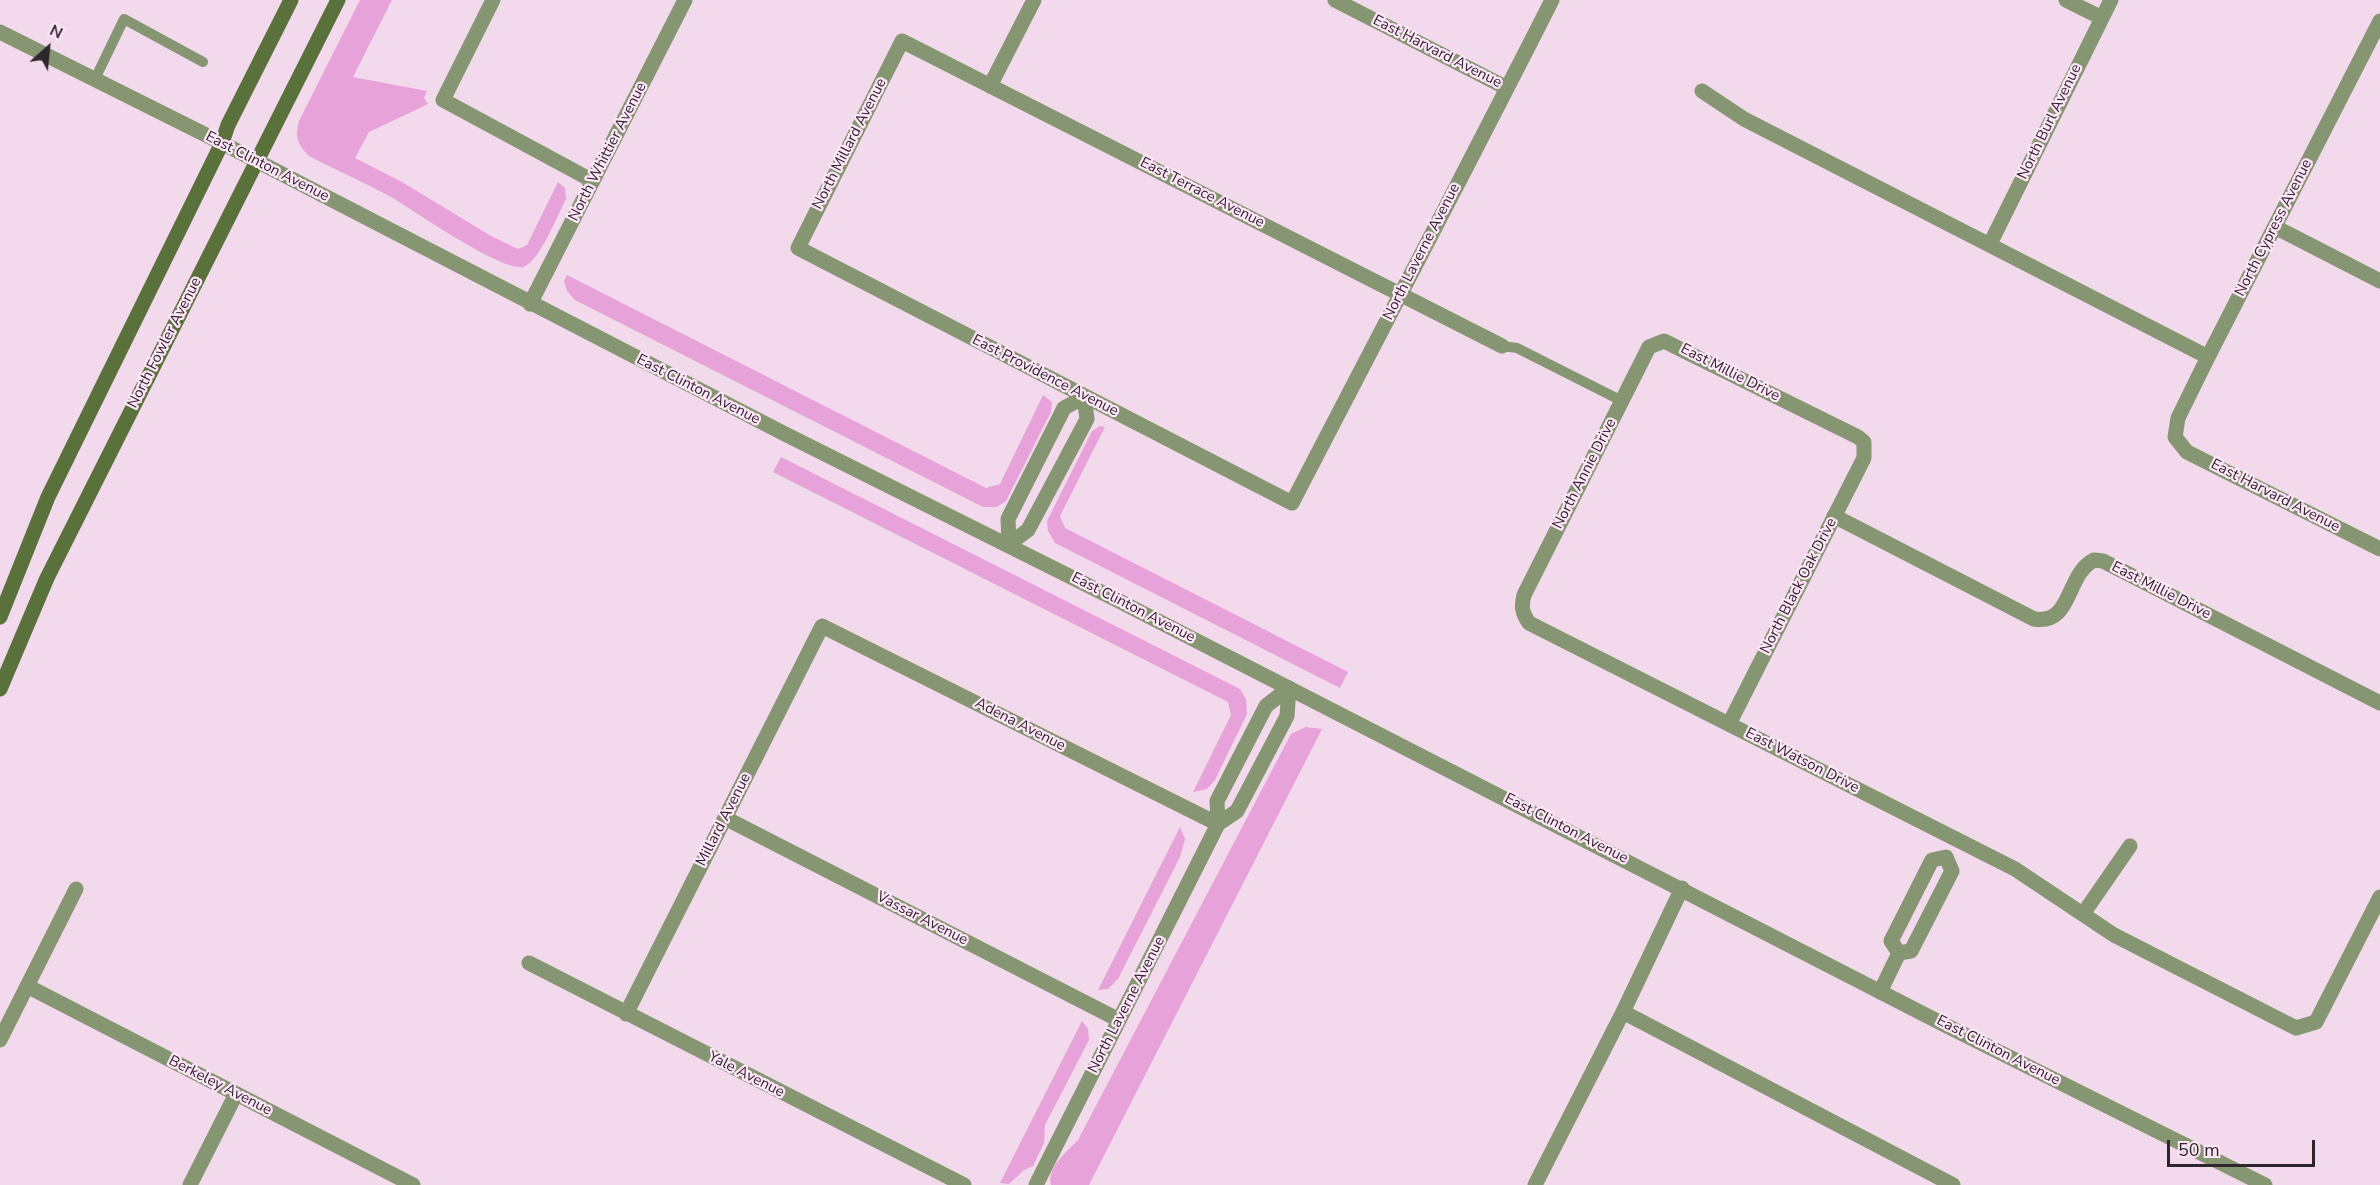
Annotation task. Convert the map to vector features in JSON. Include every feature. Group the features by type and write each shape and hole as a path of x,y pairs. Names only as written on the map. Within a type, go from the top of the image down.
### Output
{"main road":[{"path":"0,616 48,497 291,0"},
{"name":"North Fowler Avenue","path":"0,689 47,578 338,0"}],"street":[{"path":"493,0 443,100 593,181"},
{"name":"North Whittier Avenue","path":"530,304 685,0"},
{"path":"990,86 1034,0"},
{"name":"East Harvard Avenue","path":"1335,0 1508,88"},
{"name":"North Laverne Avenue","path":"1292,503 1552,0"},
{"path":"2066,0 2102,18"},
{"name":"North Burl Avenue","path":"1990,244 2111,0"},
{"name":"North Cypress Avenue","path":"2175,437 2178,418 2208,357 2380,21"},
{"name":"East Clinton Avenue","path":"0,32 222,143 783,433 1009,544 1682,888 1880,992 2265,1185"},
{"name":"East Terrace Avenue","path":"902,40 1502,346"},
{"name":"North Millard Avenue","path":"798,248 902,40"},
{"path":"1702,91 1744,119 2208,357"},
{"path":"2275,227 2380,281"},
{"name":"East Providence Avenue","path":"798,248 1292,503"},
{"name":"East Millie Drive","path":"1655,343 1664,341 1673,344 1858,436 1864,446"},
{"name":"North Annie Drive","path":"1522,610 1524,595 1649,347 1655,343"},
{"path":"1084,397 1087,419 1028,530 1009,544 1008,519 1059,418 1065,408 1084,397"},
{"name":"East Harvard Avenue","path":"2175,437 2187,452 2380,549"},
{"name":"North Black Oak Drive","path":"1729,724 1864,458 1864,446"},
{"name":"East Millie Drive","path":"1834,516 2034,619 2044,621 2054,618 2060,611 2080,570 2094,560 2103,561 2380,704"},
{"name":"East Watson Drive","path":"1522,610 1529,623 2030,877 2114,935 2296,1028 2316,1022 2380,897"},
{"name":"Millard Avenue","path":"626,1014 822,626"},
{"name":"Adena Avenue","path":"822,626 1218,824"},
{"path":"1218,824 1237,811 1287,716 1289,688"},
{"path":"1218,824 1217,801 1260,716 1266,706 1289,688"},
{"name":"Vassar Avenue","path":"725,818 1119,1020"},
{"name":"North Laverne Avenue","path":"1036,1185 1218,824"},
{"path":"1899,953 1911,951 1952,871 1946,857 1955,838"},
{"path":"2083,914 2130,846"},
{"path":"1899,953 1891,941 1932,860 1946,857"},
{"path":"1535,1185 1623,1012 1682,888"},
{"path":"0,1040 76,889"},
{"path":"1880,992 1899,953"},
{"name":"Yale Avenue","path":"529,963 964,1185"},
{"name":"Berkeley Avenue","path":"27,986 413,1185"},
{"path":"1623,1012 1953,1185"},
{"path":"190,1185 236,1094"}],"lane":[{"path":"94,81 124,19 203,62"},
{"path":"1502,346 1517,348 1622,401"}],"shaded area":[{"path":"360,0 392,0 353,77 427,91 424,98 428,104 369,132 355,158 402,182 491,236 518,249 527,245 558,182 565,188 566,199 542,248 529,264 523,267 512,266 496,260 391,197 309,156 302,148 297,136 299,121"},
{"path":"567,275 986,488 1000,484 1043,395 1052,402 1051,412 1006,501 997,507 983,507 575,300 567,291 564,281"},
{"path":"1100,426 1105,427 1060,516 1065,528 1348,672 1340,688 1055,543 1048,531 1047,521 1092,431"},
{"path":"781,457 1240,689 1246,699 1247,714 1215,780 1207,789 1193,792 1231,715 1228,702 773,472"},
{"path":"1306,727 1322,729 1089,1185 1051,1185 1055,1166 1078,1140 1291,734"},
{"path":"1180,827 1185,839 1180,857 1118,979 1108,989 1098,990"},
{"path":"1082,1021 1088,1029 1089,1040 1045,1125 1044,1143 1033,1166 1024,1170 1009,1184 1000,1183"}]}
